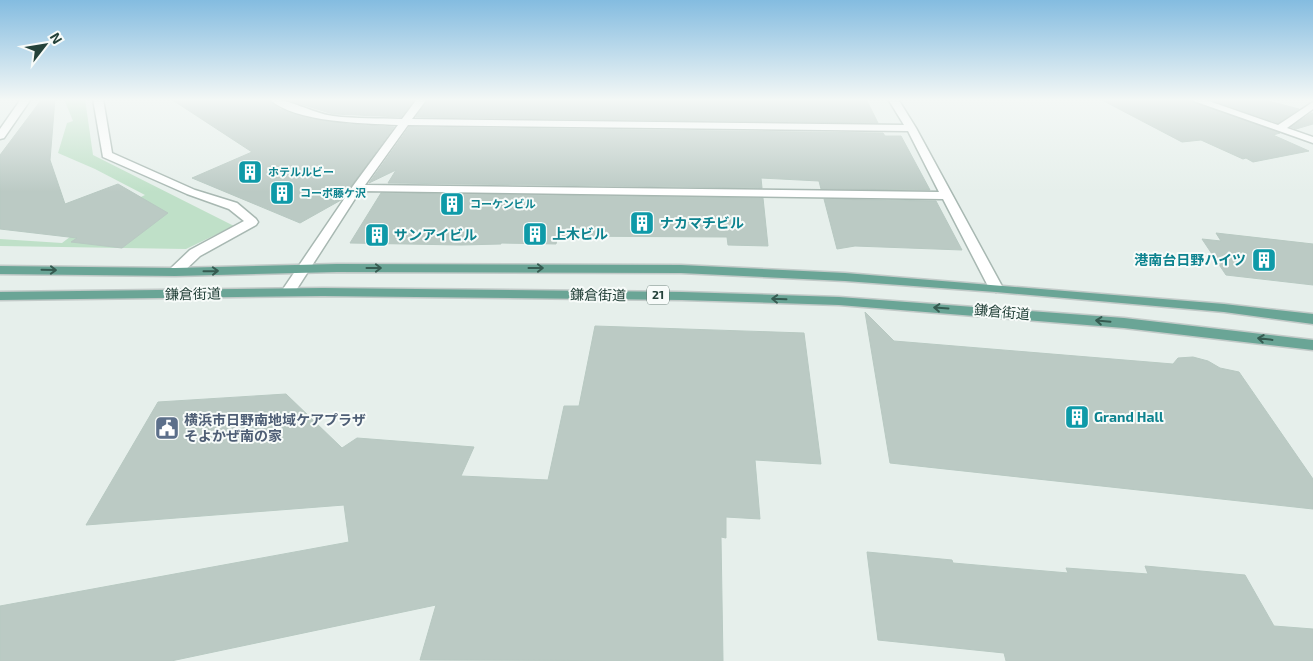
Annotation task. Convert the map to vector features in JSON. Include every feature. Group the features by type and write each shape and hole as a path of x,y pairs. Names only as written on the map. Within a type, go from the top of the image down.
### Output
{"main road":[{"name":"鎌倉街道","path":"0,270 175,272 303,269 681,269 845,277 996,288 1224,308 1313,319"},
{"name":"鎌倉街道","path":"0,296 288,292 682,296 839,301 1124,323 1313,344"}],"street":[{"path":"103,130 107,156 191,192 233,206 252,222 194,253 175,272"},
{"path":"288,292 357,188 400,130"},
{"path":"912,130 996,288"},
{"path":"1285,130 1313,140"},
{"path":"357,188 948,196"}],"green space":[{"path":"65,130 89,130 93,155 234,226 186,249 0,246 0,239 62,243 91,221 145,195 95,169 58,153"}],"building":[{"path":"19,130 52,130 50,160 65,204 118,184 168,213 122,248 71,242 77,238 0,229 0,155"},
{"path":"218,130 392,130 341,200 300,223 192,178 252,152"},
{"path":"407,130 634,130 883,133 885,136 901,136 930,190 821,189 819,181 761,178 762,188 388,183 396,170 369,183"},
{"path":"1159,130 1271,130 1280,133 1273,135 1309,151 1253,162 1201,140 1182,142"},
{"path":"381,193 763,198 768,246 728,245 727,237 558,236 556,244 350,243"},
{"path":"824,199 936,201 962,250 855,246 837,249"},
{"name":"港南台日野ハイツ","path":"1216,233 1313,244 1313,285 1226,275 1202,239 1221,241"},
{"name":"Grand Hall","path":"865,312 894,341 1173,364 1178,358 1193,357 1208,361 1220,368 1239,372 1313,479 1313,509 890,463"},
{"path":"595,326 804,333 821,464 755,460 760,519 726,517 726,538 721,537 723,661 420,660 436,605 171,661 0,661 0,606 349,542 344,505 86,525 158,402 286,394 342,448 357,438 474,447 461,476 548,480 564,406 579,406"},
{"path":"867,552 952,560 953,563 1068,573 1066,568 1148,574 1145,566 1245,575 1274,626 1313,629 1313,661 1006,661 1004,653 878,640"}],"place":[{"name":"ホテルルビー","path":"250,172"},
{"name":"コーポ藤ケ沢","path":"282,193"},
{"name":"コーケンビル","path":"452,204"},
{"name":"ナカマチビル","path":"642,223"},
{"name":"上木ビル","path":"535,234"},
{"name":"サンアイビル","path":"377,235"},
{"name":"港南台日野ハイツ","path":"1264,260"},
{"name":"Grand Hall","path":"1077,417"},
{"name":"横浜市日野南地域ケアプラザ そよかぜ南の家","path":"167,428"}]}
